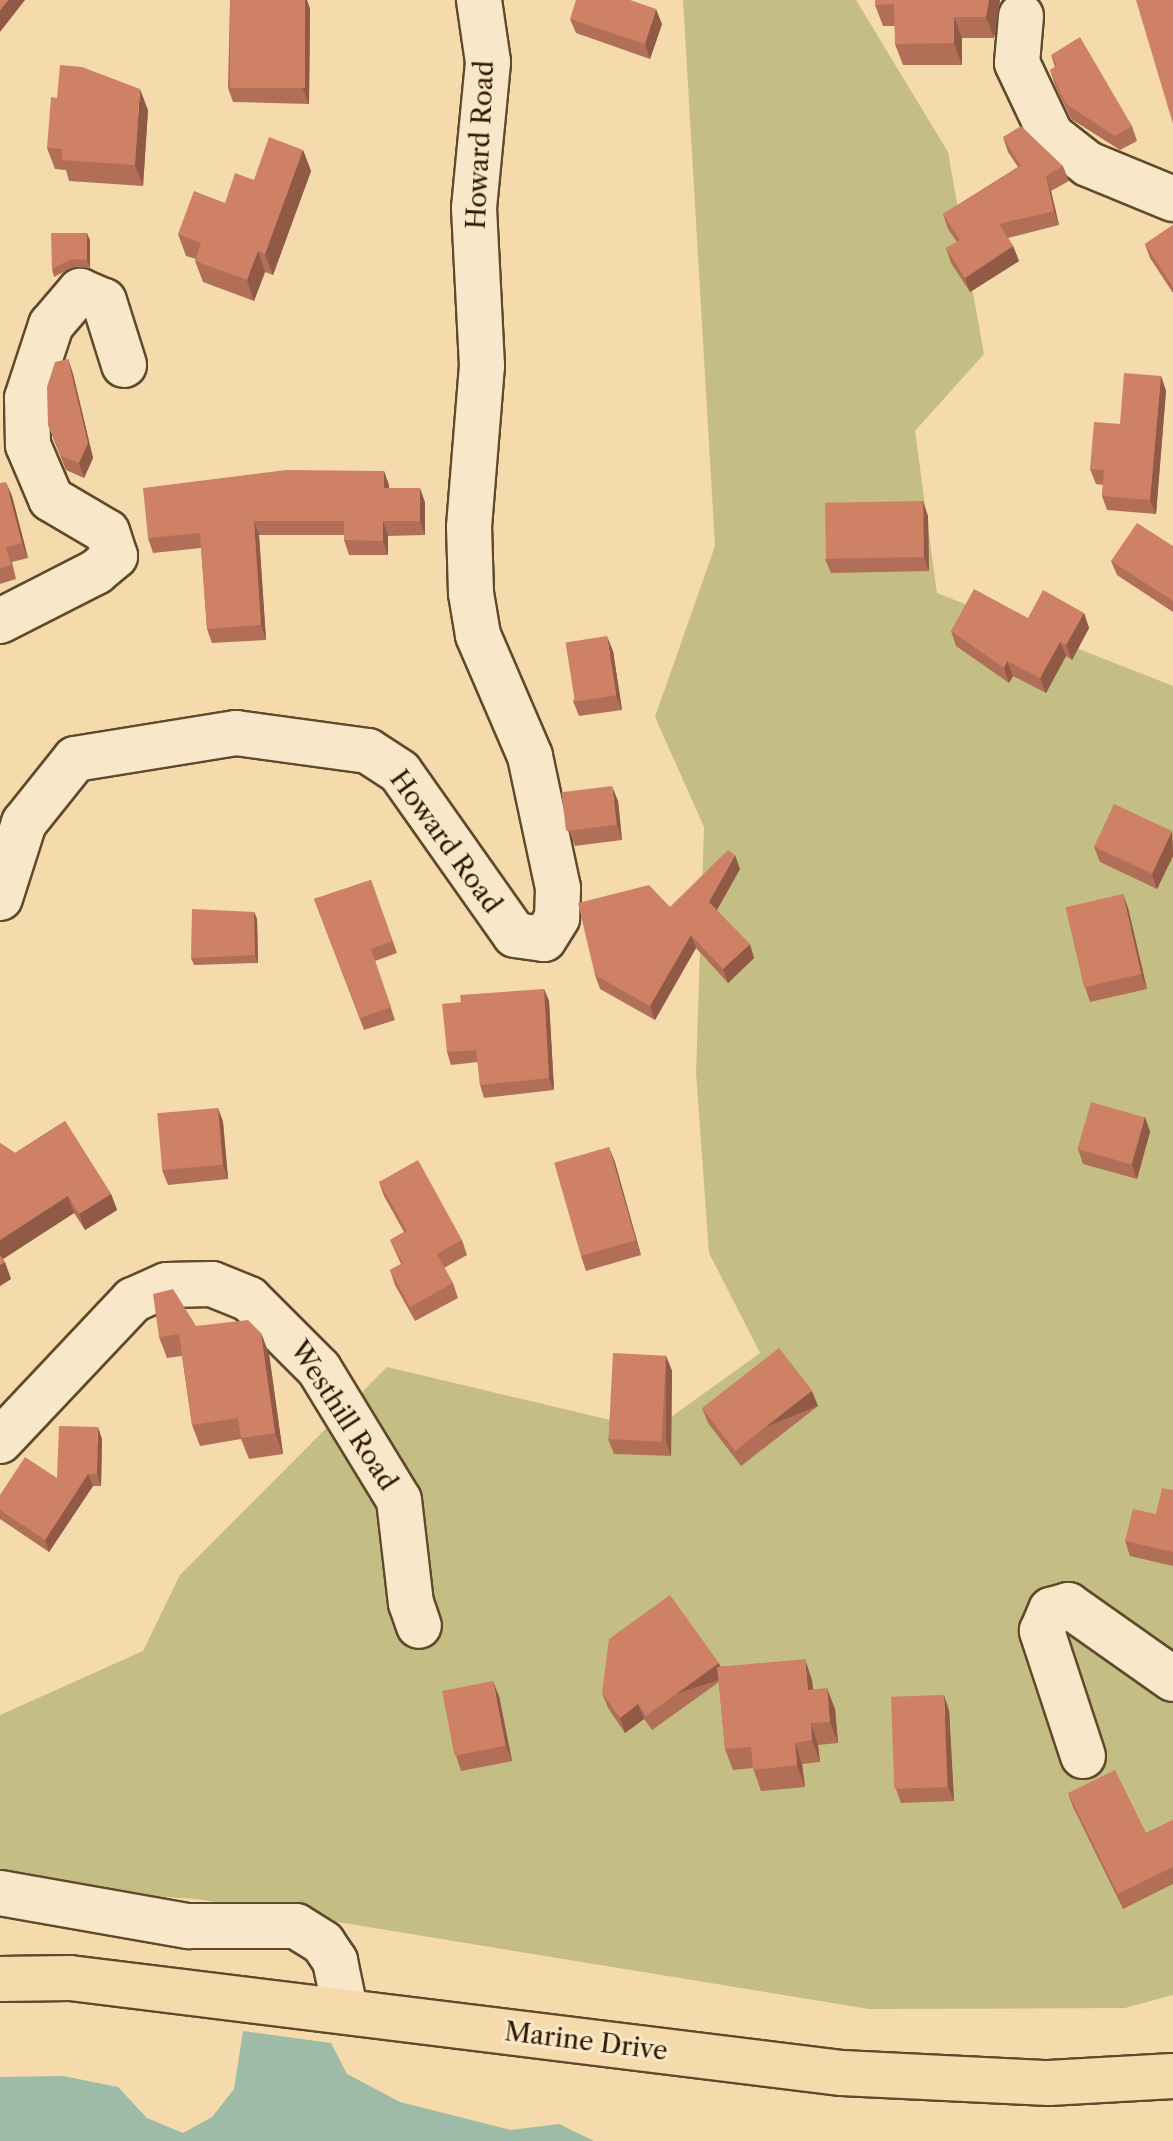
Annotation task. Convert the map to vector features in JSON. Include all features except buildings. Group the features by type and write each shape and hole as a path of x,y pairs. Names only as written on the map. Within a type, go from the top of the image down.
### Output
{"main road":[{"name":"Marine Drive","path":"0,1979 70,1978 345,2009 842,2073 1049,2083 1173,2076"}],"street":[{"name":"Howard Road","path":"0,898 24,823 75,759 236,733 368,751 400,772 515,935 544,939 557,918 558,888 530,756 478,635 471,593 469,527 482,366 474,208 488,62 479,0"},
{"path":"1021,16 1017,63 1051,135 1088,164 1173,199"},
{"path":"0,621 96,572 115,556 107,532 51,499 28,445 27,398 51,325 80,291 104,301 124,365"},
{"name":"Westhill Road","path":"0,1441 133,1300 167,1285 212,1284 249,1299 319,1369 399,1500 411,1603 419,1626"},
{"path":"1083,1756 1042,1631 1051,1610 1068,1605 1173,1679"},
{"path":"0,1893 188,1926 296,1926 316,1937 335,1961 345,2009"}],"shaded area":[{"path":"683,0 856,0 948,152 984,354 915,431 937,593 1173,686 1173,1995 1125,2008 869,2009 197,1899 0,1887 0,1715 143,1651 180,1575 387,1367 653,1430 760,1353 709,1253 696,1073 704,827 655,717 715,546"},
{"path":"243,2031 331,2043 347,2074 400,2102 511,2130 559,2124 594,2141 0,2141 0,2077 63,2076 118,2087 147,2118 183,2133 212,2117 234,2089"}]}
